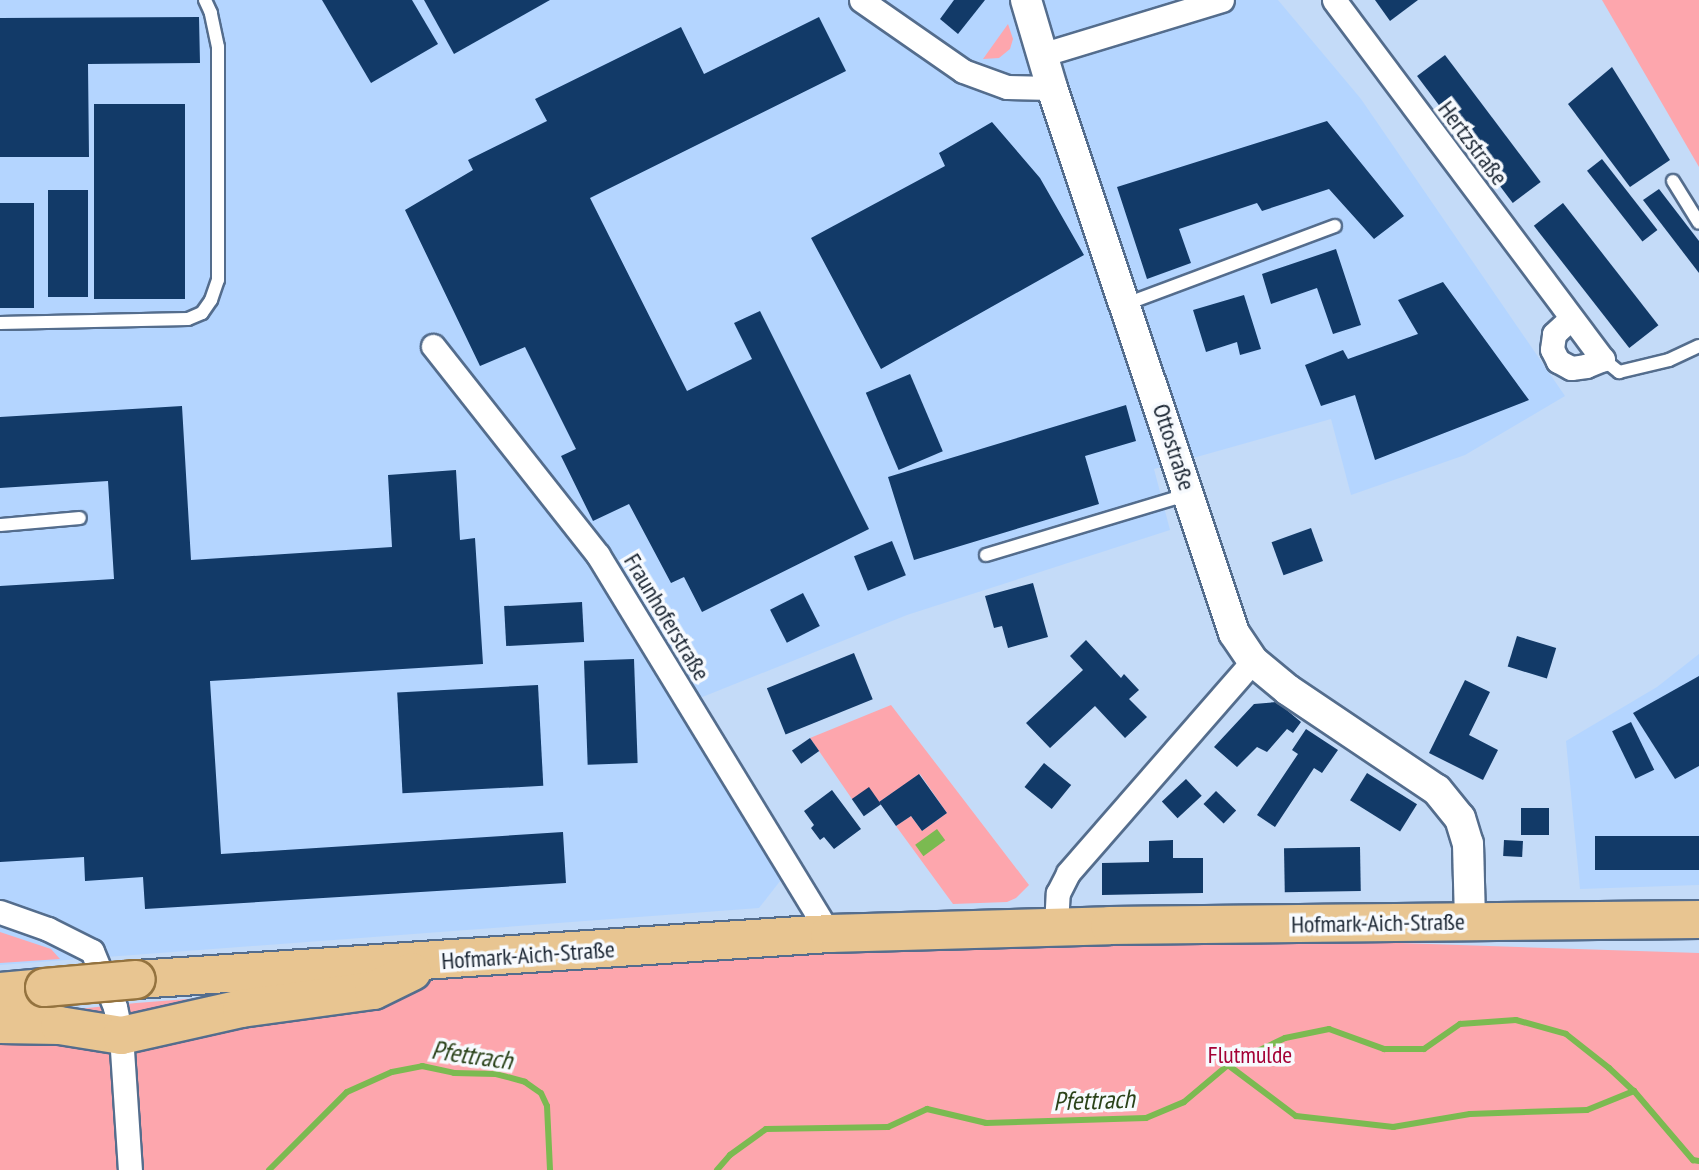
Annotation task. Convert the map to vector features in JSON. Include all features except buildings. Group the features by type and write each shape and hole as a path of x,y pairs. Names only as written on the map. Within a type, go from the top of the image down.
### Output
{"main road":[{"name":"Hofmark-Aich-Straße","path":"0,991 136,979 829,933 1056,926 1699,919"},
{"path":"0,1024 59,1025 121,1035 241,1008 373,990 432,961"}],"street":[{"path":"861,0 963,71 1007,87 1052,88"},
{"name":"Ottostraße","path":"1026,0 1041,55 1234,632 1253,661 1288,690 1437,790 1460,818 1468,844 1470,922"},
{"path":"1041,55 1222,0"},
{"name":"Hertzstraße","path":"1334,0 1603,359"},
{"path":"1571,318 1554,334 1552,349 1558,361 1571,368 1586,366 1603,359"},
{"name":"Fraunhoferstraße","path":"433,346 598,555 829,933"},
{"path":"1056,926 1058,893 1068,873 1253,661"},
{"path":"0,912 48,929 92,951 114,1007 121,1035 130,1162"}],"lane":[{"path":"0,323 188,319 202,313 211,300 218,280 218,47 211,13 205,0"},
{"path":"1673,181 1699,223"},
{"path":"1126,303 1335,226"},
{"path":"1603,359 1619,372 1669,360 1699,346"},
{"path":"986,555 1190,494"},
{"path":"0,525 80,518"}],"shaded area":[{"path":"0,0 1278,0 1361,99 1565,396 1465,455 1351,495 1331,419 1154,469 1170,530 907,615 680,706 784,876 759,908 0,965"},
{"path":"1699,654 1699,885 1580,889 1566,741 1657,687"},
{"path":"937,829 945,840 923,856 915,845"}],"green space":[{"path":"1602,0 1699,0 1699,167"},
{"path":"1008,24 1013,39 1010,49 999,58 983,59"},
{"path":"891,705 1029,885 1016,898 1007,902 953,904 896,826 911,816 922,831 947,813 920,774 879,802 852,799 810,738"},
{"path":"0,932 51,949 60,959 0,963"},
{"name":"Flutmulde","path":"1280,939 1699,953 1699,1170 0,1170 0,1017 136,1003 748,956 1041,943"}],"waterway":[{"name":"Pfettrach","path":"717,1170 730,1155 766,1129 888,1127 927,1109 986,1123 1146,1118 1184,1102 1228,1065 1285,1038 1329,1029 1384,1049 1424,1049 1460,1024 1516,1020 1566,1034 1634,1091 1693,1160 1699,1161"},
{"path":"1228,1065 1296,1116 1393,1127 1470,1114 1587,1110 1634,1091"},
{"name":"Pfettrach","path":"269,1170 347,1092 392,1072 422,1066 454,1073 496,1074 525,1082 541,1093 547,1106 550,1170"}]}
